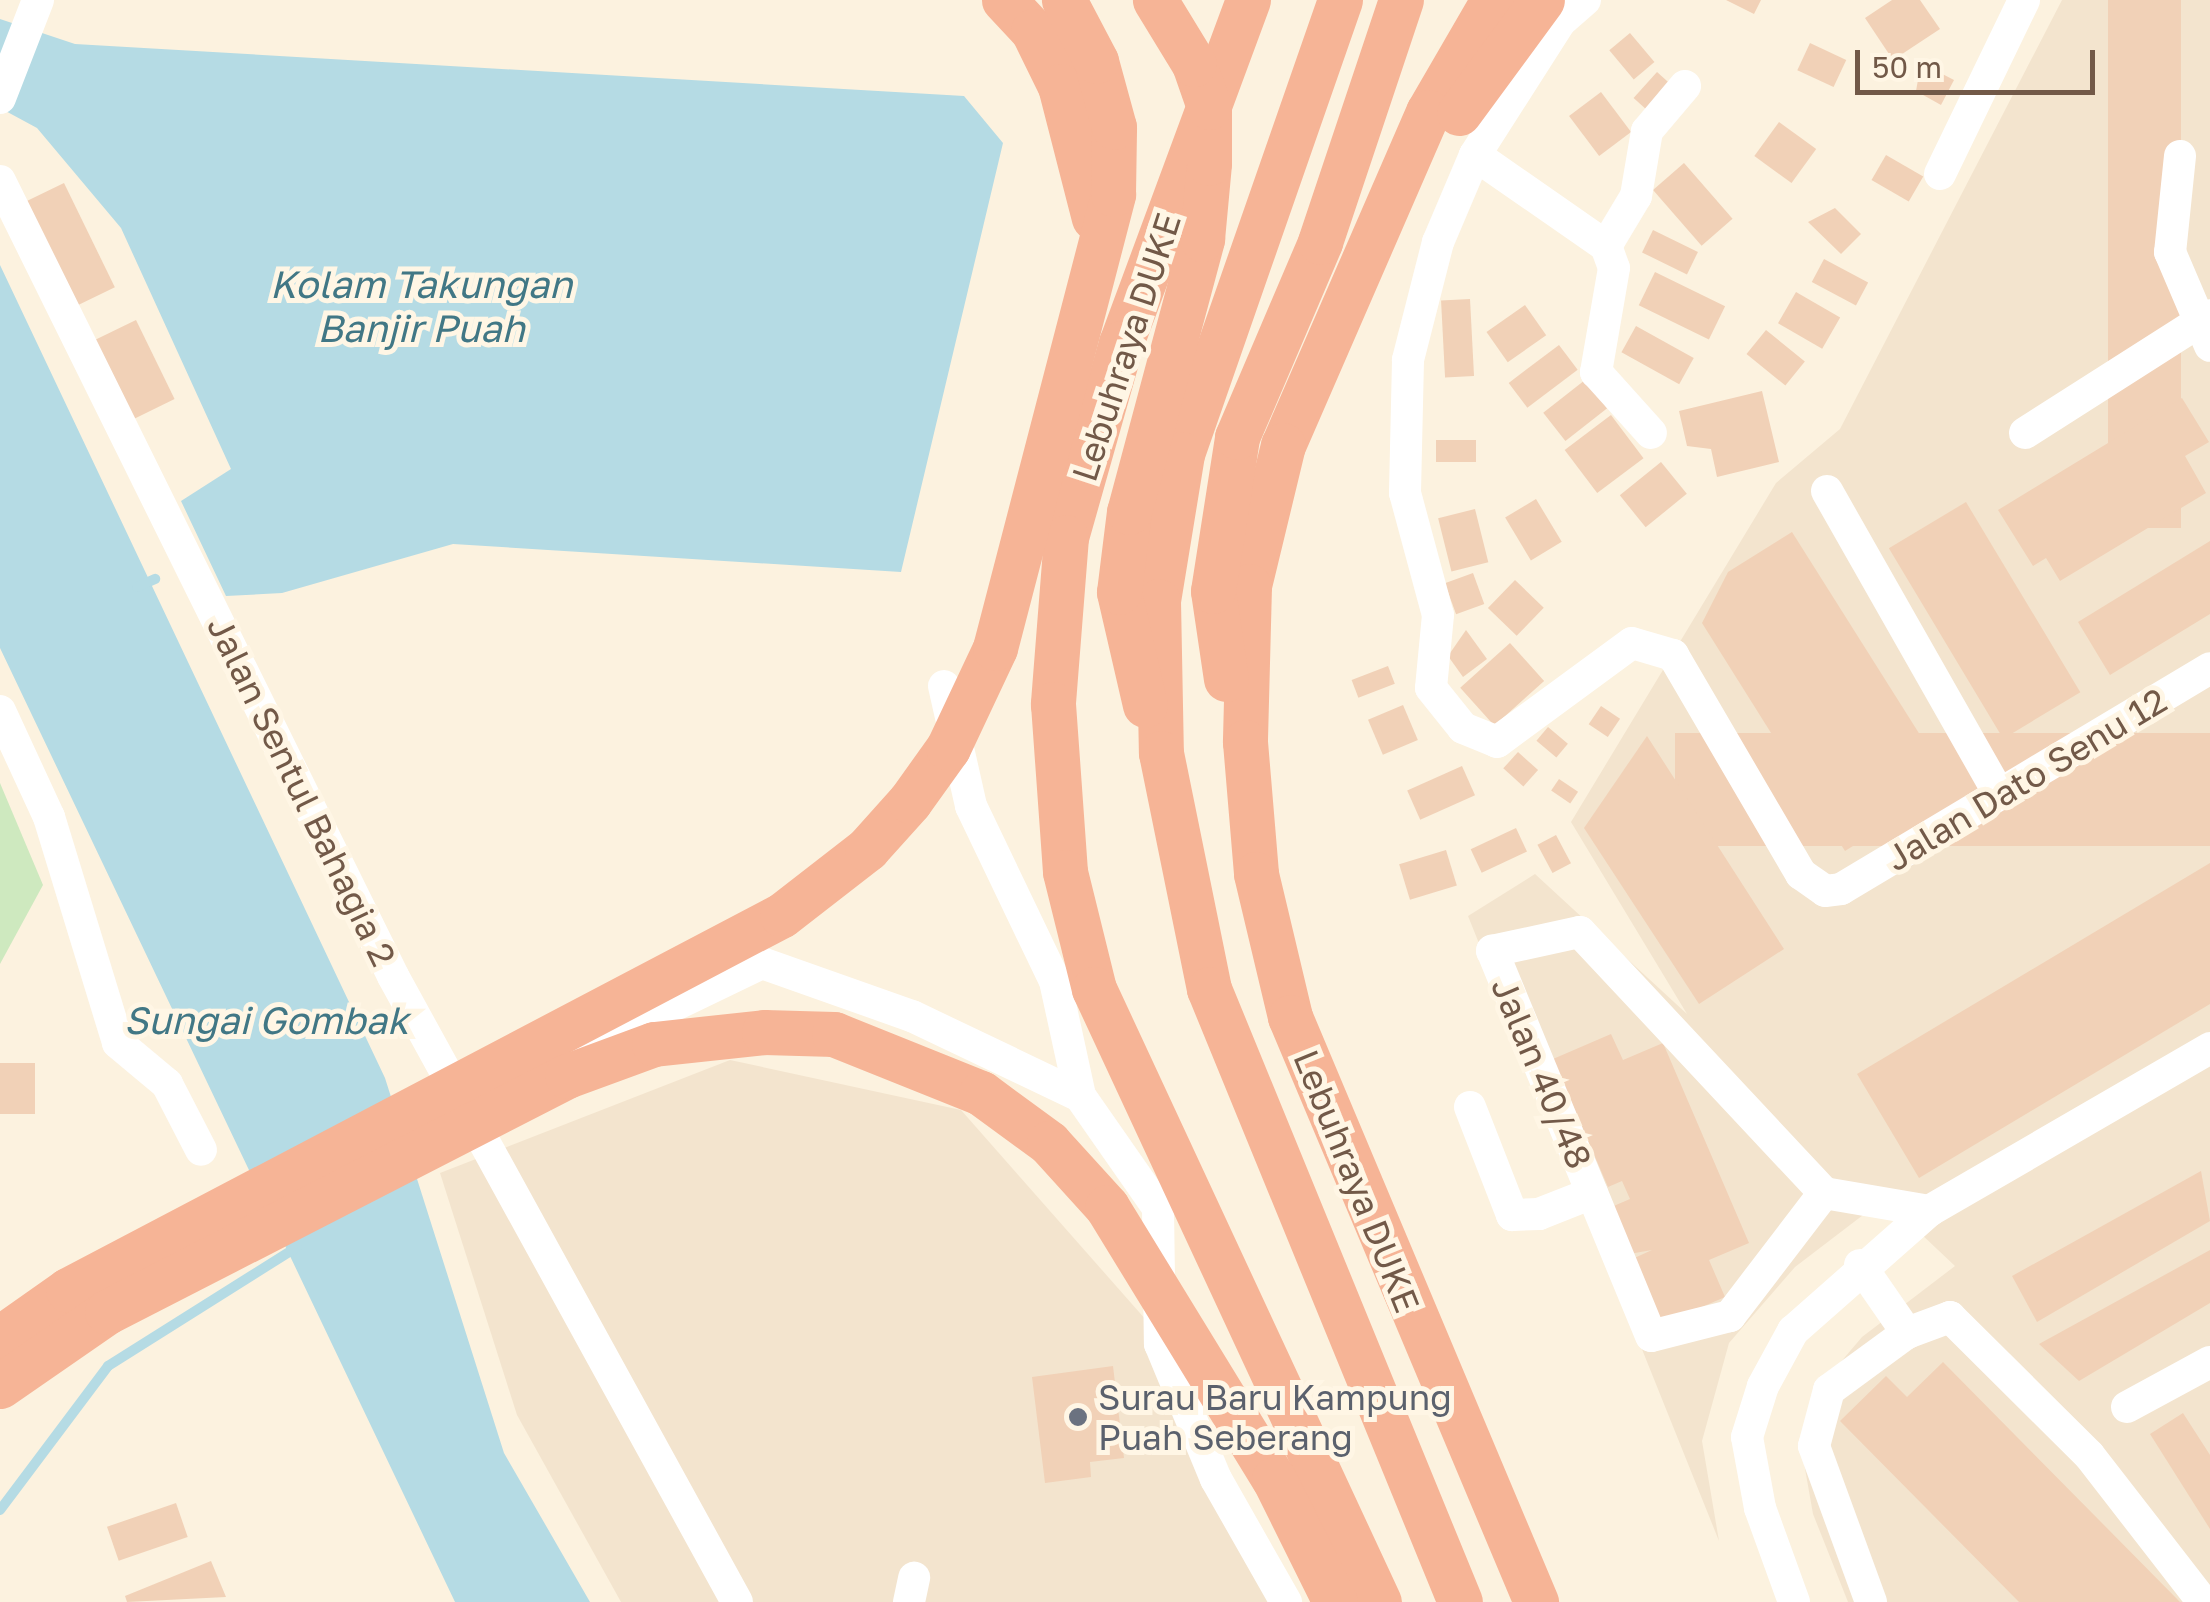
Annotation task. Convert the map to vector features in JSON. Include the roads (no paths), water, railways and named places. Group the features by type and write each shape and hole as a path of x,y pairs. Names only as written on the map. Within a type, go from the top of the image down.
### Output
{"highway":[{"path":"1004,0 1033,31 1060,86 1098,240"},
{"path":"0,1386 224,1230 782,915 867,849 948,748 994,648 1113,194 1114,127 1096,62 1064,0"},
{"path":"1155,0 1208,106 1209,163 1202,240 1129,512 1119,592 1127,647 1161,754"},
{"name":"Lebuhraya DUKE","path":"1248,0 1122,343 1066,536 1052,704 1065,872 1094,989 1379,1602"},
{"path":"1161,754 1158,601 1182,454 1340,0"},
{"path":"1245,742 1219,655 1213,591 1236,438 1320,242 1401,0"},
{"path":"1245,742 1257,542 1284,445 1428,112 1492,0"},
{"path":"1331,342 1478,79 1542,0"},
{"name":"Lebuhraya DUKE","path":"1245,742 1256,874 1290,1017 1536,1602"},
{"name":"Lebuhraya DUKE","path":"1161,754 1189,914 1229,1046 1460,1602"},
{"path":"0,1338 68,1290 224,1230 567,1076 654,1044 764,1032 834,1034 981,1093 1049,1143 1107,1207 1274,1478 1335,1602"},
{"path":"1192,1344 1318,1602"}],"street":[{"path":"1585,0 1560,22 1475,155 1606,246 1614,268 1596,372 1651,434"},
{"path":"1940,174 2024,0"},
{"path":"0,98 36,4"},
{"path":"1606,246 1636,196 1647,131 1685,86"},
{"name":"Jalan Dato Senu 12","path":"1475,155 1438,242 1408,360 1405,493 1438,615 1431,688 1463,728 1497,742 1632,642 1673,656 1801,874 1826,891 1842,890 2210,668"},
{"path":"2025,434 2205,328 2170,252 2180,156"},
{"name":"Jalan Sentul Bahagia 2","path":"0,182 393,976 468,1104 736,1602"},
{"path":"1828,491 1999,794"},
{"path":"944,686 971,806 1056,981 1080,1096 1158,1208 1160,1344 1216,1479 1286,1602"},
{"path":"0,711 49,817 118,1043 167,1084 201,1150"},
{"name":"Jalan 40/48","path":"1580,932 1824,1193 1730,1316 1651,1336 1592,1193 1492,951 1580,932"},
{"path":"468,1104 762,962 912,1016 1080,1096"},
{"path":"1794,1602 1760,1508 1747,1437 1792,1331 1860,1265 1928,1212 2210,1048"},
{"path":"1470,1106 1512,1215 1538,1214 1592,1193"},
{"path":"1824,1193 1928,1212"},
{"path":"1860,1265 1907,1333"},
{"path":"1870,1602 1814,1446 1828,1390 1907,1333 1950,1317 2090,1455 2204,1602"},
{"path":"2127,1406 2210,1362"}],"water":[{"name":"Kolam Takungan Banjir Puah","path":"0,19 75,44 964,96 1003,143 901,572 453,544 282,593 226,596 181,501 231,469 121,228 37,128 0,108"},
{"name":"Sungai Gombak","path":"0,265 385,1078 504,1453 590,1602 455,1602 0,648"}],"waterway":[{"path":"137,587 155,579"},
{"path":"0,1510 108,1366 297,1247"}],"place":[{"name":"Surau Baru Kampung Puah Seberang","path":"1078,1417"}]}
